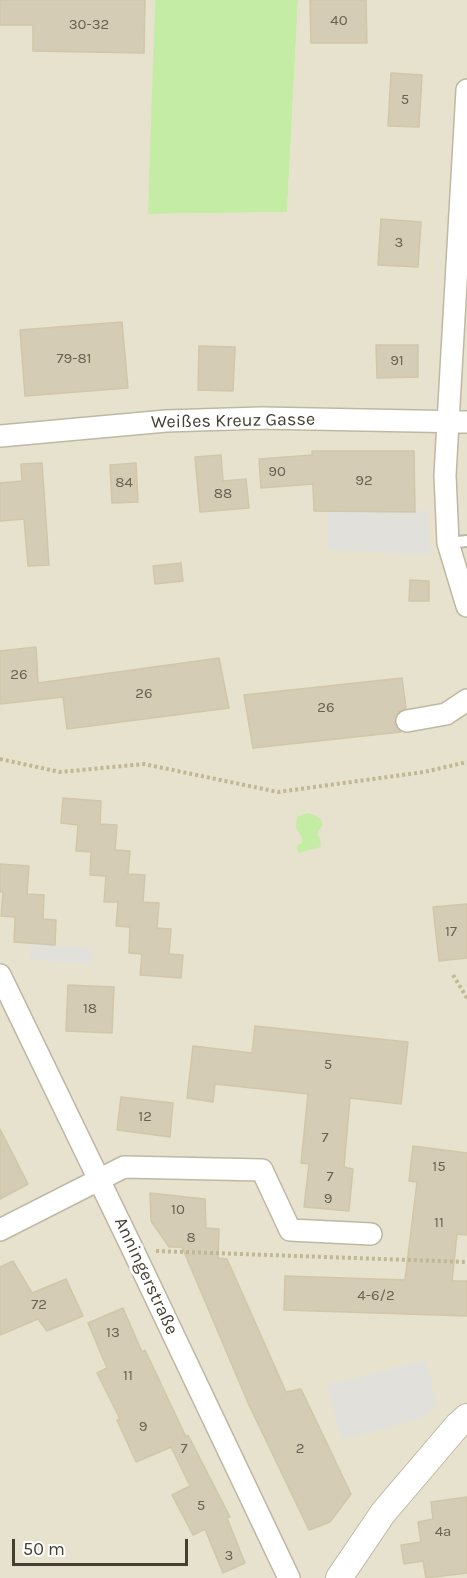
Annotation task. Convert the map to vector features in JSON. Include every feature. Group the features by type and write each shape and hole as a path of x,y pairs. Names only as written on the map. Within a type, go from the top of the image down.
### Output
{"street":[{"path":"467,90 457,421 445,475 467,606"},
{"name":"Weißes Kreuz Gasse","path":"0,436 166,421 261,418 457,421"},
{"path":"407,721 446,714 467,700"},
{"name":"Anningerstraße","path":"0,975 134,1250 289,1578"},
{"path":"0,1230 124,1167 262,1170 290,1230 371,1234"},
{"path":"339,1578 383,1513 467,1417"}],"path":[{"path":"0,759 60,772 144,764 278,792 424,772 467,762"},
{"path":"453,975 467,998"},
{"path":"134,1250 467,1262"}],"shaded area":[{"path":"0,0 155,0 149,214 287,212 298,0 467,0 467,1578 0,1578"},
{"path":"428,510 430,555 328,550 327,511"},
{"path":"31,943 92,948 91,964 30,960"},
{"path":"426,1360 437,1405 420,1419 342,1440 327,1385"}],"green space":[{"path":"155,0 298,0 287,212 148,214"},
{"path":"307,813 317,816 323,824 317,834 321,847 298,853 297,845 302,843 302,840 296,827 297,817"}],"building":[{"path":"0,0 145,0 144,53 33,51 33,25 0,25"},
{"path":"310,0 366,0 367,43 311,43"},
{"path":"391,73 422,75 419,127 388,126"},
{"path":"381,219 421,222 418,267 378,265"},
{"path":"122,322 128,388 25,396 20,330"},
{"path":"376,345 418,345 418,377 377,378"},
{"path":"199,346 235,347 233,391 198,390"},
{"path":"312,451 414,451 415,512 314,511 313,484 261,488 259,459 312,455"},
{"path":"221,455 223,481 246,479 249,508 200,512 195,457"},
{"path":"42,463 49,565 28,566 24,519 0,521 0,483 22,481 21,464"},
{"path":"136,463 138,502 112,503 110,465"},
{"path":"181,563 183,581 155,584 153,566"},
{"path":"410,580 429,581 429,601 409,601"},
{"path":"36,647 38,683 219,658 229,708 67,729 63,697 0,704 0,651"},
{"path":"402,678 406,708 398,712 394,723 401,732 253,748 244,695"},
{"path":"63,798 101,801 100,824 117,825 115,850 130,851 128,874 145,875 143,902 159,903 157,928 171,929 169,954 183,955 181,978 140,975 142,954 129,953 130,927 116,926 118,902 104,902 106,876 90,875 91,852 76,851 78,825 61,823"},
{"path":"0,864 29,866 27,894 44,895 43,919 56,920 55,945 14,942 15,917 1,916 3,892 0,892"},
{"path":"467,904 467,958 439,961 433,907"},
{"path":"68,985 114,987 112,1033 66,1031"},
{"path":"255,1026 408,1042 401,1104 350,1098 344,1167 353,1169 349,1211 304,1207 309,1164 301,1163 308,1094 215,1084 213,1102 187,1098 193,1046 252,1053"},
{"path":"121,1097 173,1103 170,1137 117,1130"},
{"path":"0,1129 28,1184 0,1199"},
{"path":"413,1146 467,1153 467,1235 457,1234 452,1281 467,1281 467,1316 284,1310 285,1276 405,1280 417,1182 409,1181"},
{"path":"150,1193 205,1199 206,1228 219,1229 218,1258 227,1259 286,1392 301,1389 351,1494 330,1522 309,1530 249,1405 182,1247 169,1247 151,1221"},
{"path":"13,1261 32,1293 66,1279 83,1316 47,1331 38,1319 0,1335 0,1267"},
{"path":"123,1308 142,1352 145,1350 186,1437 188,1435 230,1517 227,1518 245,1563 223,1573 205,1529 193,1535 172,1495 190,1486 171,1447 136,1462 117,1420 120,1419 97,1373 107,1368 88,1323"},
{"path":"467,1497 467,1573 426,1578 423,1561 404,1564 401,1545 421,1542 418,1522 433,1519 431,1502"}]}
